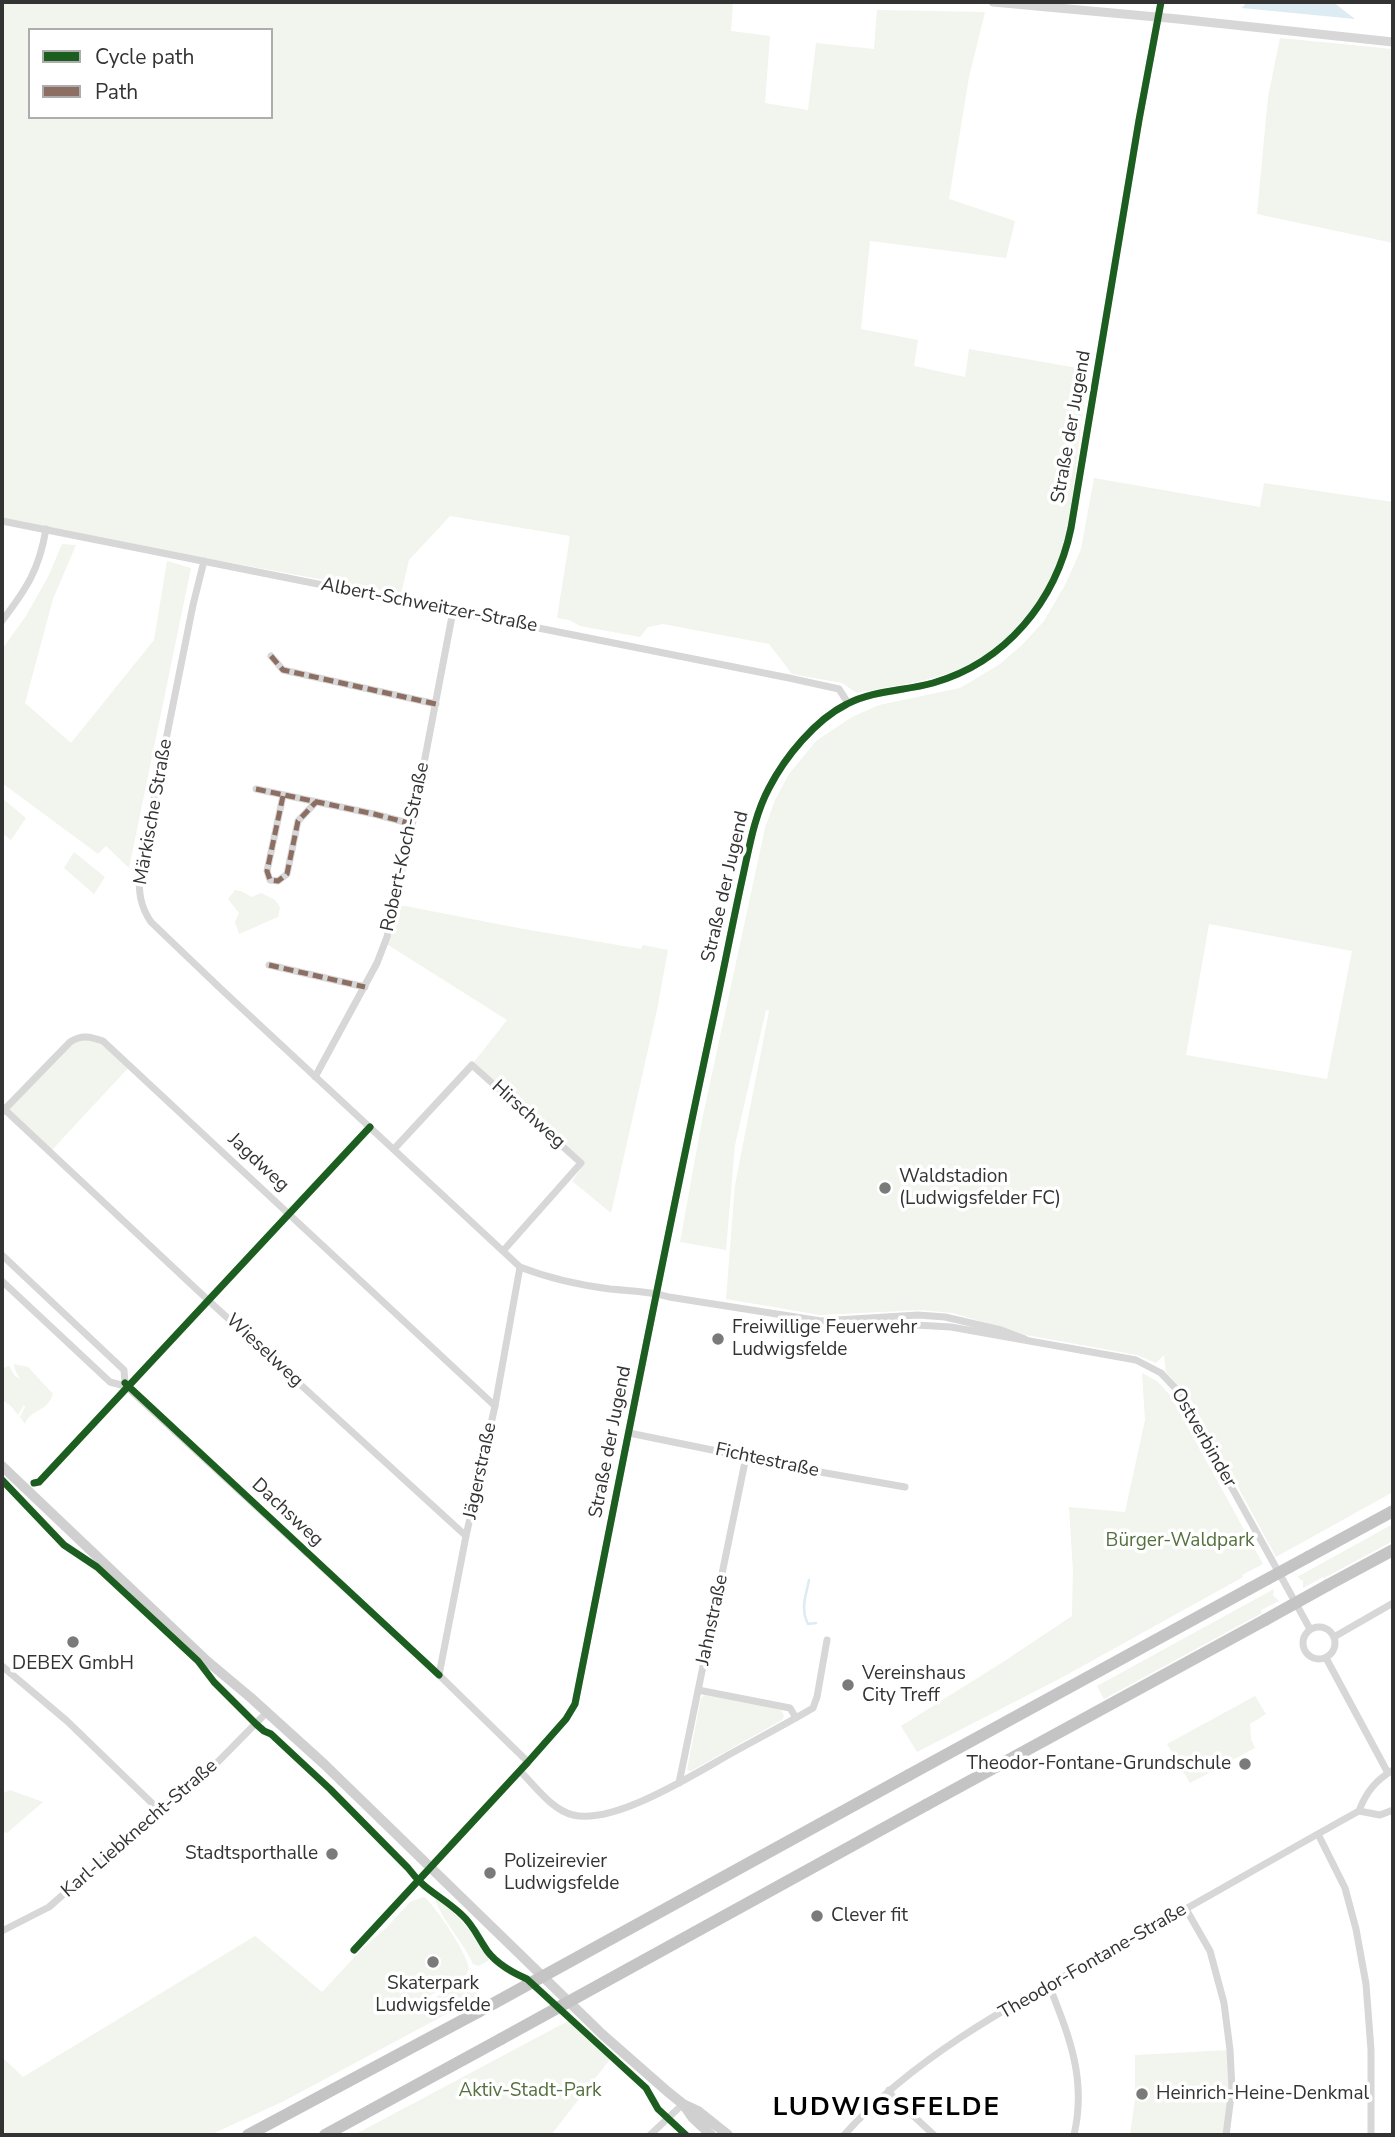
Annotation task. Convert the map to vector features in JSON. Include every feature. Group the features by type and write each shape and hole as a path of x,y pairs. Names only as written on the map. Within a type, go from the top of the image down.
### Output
{"highway":[{"path":"248,2135 1393,1511"},
{"path":"325,2135 1393,1550"}],"main road":[{"path":"2,1466 207,1661 324,1764 603,2035 683,2104 711,2135"},
{"path":"683,2104 698,2111 728,2135"}],"street":[{"path":"993,2 1393,42"},
{"name":"Straße der Jugend","path":"354,1951 520,1771 566,1719 575,1704 726,956 758,814 768,789 797,746 827,718 862,697 931,684 977,664 997,651 1024,626 1055,581 1072,528 1161,2"},
{"name":"Albert-Schweitzer-Straße","path":"2,521 839,689 848,703"},
{"path":"2,621 22,595 36,569 46,530"},
{"name":"Märkische Straße","path":"204,561 142,861 139,896 151,922 316,1077"},
{"name":"Robert-Koch-Straße","path":"316,1077 377,964 387,937 453,611"},
{"path":"271,656 283,670 436,704"},
{"path":"256,789 412,824"},
{"path":"283,796 267,871 270,880 278,881 287,874 298,821 316,803"},
{"path":"269,965 365,987"},
{"name":"Jagdweg","path":"3,1109 60,1050 76,1038 88,1036 103,1041 495,1406"},
{"name":"Hirschweg","path":"394,1149 472,1065 581,1164 503,1251"},
{"path":"316,1077 520,1267 540,1275 578,1283 658,1294"},
{"name":"Wieselweg","path":"3,1109 466,1536"},
{"name":"Dachsweg","path":"2,1255 124,1370 124,1383 439,1675 528,1762"},
{"name":"Jägerstraße","path":"439,1675 495,1406 520,1267"},
{"name":"Dachsweg","path":"2,1281 110,1382 121,1385 124,1383"},
{"name":"Ostverbinder","path":"658,1294 821,1321 867,1319 880,1323 951,1327 1136,1360 1161,1373 1179,1392 1310,1629"},
{"name":"Fichtestraße","path":"629,1433 905,1486"},
{"name":"Jahnstraße","path":"679,1783 746,1457"},
{"path":"1334,1637 1393,1603"},
{"path":"1324,1628 1334,1637 1334,1650 1326,1658 1314,1659 1304,1651 1303,1637 1310,1629 1324,1628"},
{"path":"520,1771 556,1807 577,1816 600,1814 642,1801 813,1708 827,1640"},
{"path":"1326,1658 1390,1772 1369,1790 1359,1811 1380,1815 1393,1810"},
{"path":"2,1666 67,1721 159,1810"},
{"path":"698,1690 790,1708 796,1718"},
{"name":"Karl-Liebknecht-Straße","path":"2,1931 49,1907 159,1810 202,1778 267,1712"},
{"name":"Theodor-Fontane-Straße","path":"844,2135 860,2116 889,2090 943,2049 1049,1985 1359,1811"},
{"path":"1318,1834 1345,1888 1366,1984 1371,2050 1371,2135"},
{"path":"1186,1909 1210,1951 1224,2003 1230,2050 1231,2089 1226,2135"},
{"path":"1049,1985 1074,2051 1079,2085 1074,2135"},
{"path":"889,2090 892,2096 934,2135"},
{"path":"650,2135 683,2104"}],"green space":[{"path":"2,2 733,2 731,31 770,36 765,103 808,110 816,43 874,49 877,10 985,12 969,77 949,199 1015,221 1006,258 870,241 861,329 918,340 914,366 965,377 969,349 1089,370 1064,542 1045,592 1019,625 998,645 962,668 933,678 857,693 842,683 792,674 769,644 663,624 648,627 640,637 580,626 557,618 570,536 450,516 409,560 401,594 2,521"},
{"path":"1280,38 1393,49 1393,243 1257,214 1268,97"},
{"path":"1094,478 1260,507 1264,483 1393,502 1393,1492 1276,1557 1191,1400 1166,1372 1164,1355 1156,1363 1137,1355 1026,1335 953,1313 921,1310 820,1315 726,1299 735,1185 769,1011 766,1010 735,1145 726,1250 680,1242 702,1120 765,828 775,800 789,774 816,741 852,717 879,705 960,688 1000,664 1044,621 1066,583 1081,549","holes":["1209,924 1352,951 1327,1079 1186,1055"]},
{"path":"62,544 76,545 53,599 25,703 71,743 154,640 167,561 191,568 129,868 106,846 98,854 2,783 2,649 26,616 49,575"},
{"path":"3,799 26,818 11,840 2,833"},
{"path":"74,852 105,877 94,894 64,868"},
{"path":"235,890 252,897 261,893 275,900 280,907 278,917 239,934 235,922 239,913 228,899"},
{"path":"395,904 641,949 643,945 668,950 611,1213 572,1181 585,1163 474,1062 507,1020 385,943"},
{"path":"76,1038 103,1041 130,1066 50,1152 4,1109"},
{"path":"14,1364 28,1367 53,1394 47,1405 31,1415 25,1424 20,1417 24,1405 18,1415 2,1400 2,1372 5,1367 9,1366 20,1379"},
{"name":"Bürger-Waldpark","path":"1142,1373 1157,1381 1170,1395 1263,1564 1061,1678 917,1752 901,1726 1072,1616 1073,1571 1069,1507 1125,1512 1145,1420"},
{"path":"1393,1524 1393,1541 1303,1588 1303,1581 1297,1577"},
{"path":"1274,1589 1273,1595 1279,1601 1261,1610 1262,1613 1104,1699 1097,1686"},
{"path":"705,1695 777,1709 782,1711 784,1716 782,1720 691,1771 687,1770 701,1698"},
{"path":"1255,1696 1266,1714 1250,1724 1255,1748 1190,1783 1167,1744"},
{"path":"10,1790 43,1802 7,1833 2,1832 2,1794"},
{"path":"423,1897 451,1932 469,1969 466,1975 422,2000 425,2004 462,1981 475,1987 478,1997 471,2001 284,2101 210,2135 2,2135 2,2057 23,2077 255,1936 322,1992 410,1902"},
{"path":"434,1897 466,1926 489,1960 479,1966 473,1964"},
{"name":"Aktiv-Stadt-Park","path":"568,2021 611,2058 551,2135 354,2135"},
{"path":"1230,2050 1232,2089 1226,2135 1130,2135 1135,2100 1135,2055"}],"shaded area":[{"path":"1247,2 1333,2 1355,19 1242,8"}],"waterway":[{"path":"809,1580 804,1613 808,1624 816,1623"}],"marked path":[{"path":"271,656 283,670 436,704"},
{"path":"256,789 412,824"},
{"path":"283,796 267,871 270,880 278,881 287,874 298,821 316,802"},
{"path":"269,965 365,987"}],"cycle path":[{"path":"354,1950 528,1762 566,1719 575,1704 738,897 756,821 769,788 802,740 835,711 857,699 933,683 959,673 1005,644 1040,604 1064,555 1071,528 1161,2"},
{"path":"34,1483 39,1482 370,1127"},
{"path":"125,1383 439,1675"},
{"path":"2,1480 64,1545 97,1567 198,1661 214,1682 256,1724 271,1734 330,1789 421,1882 455,1908 472,1926 497,1962 527,1979 646,2088 658,2109 686,2135"}],"place":[{"name":"Waldstadion (Ludwigsfelder FC)","path":"885,1188"},
{"name":"Freiwillige Feuerwehr Ludwigsfelde","path":"718,1339"},
{"name":"DEBEX GmbH","path":"73,1642"},
{"name":"Vereinshaus City Treff","path":"848,1685"},
{"name":"Theodor-Fontane-Grundschule","path":"1245,1764"},
{"name":"Stadtsporthalle","path":"332,1854"},
{"name":"Polizeirevier Ludwigsfelde","path":"490,1873"},
{"name":"Clever fit","path":"817,1916"},
{"name":"Skaterpark Ludwigsfelde","path":"433,1962"},
{"name":"Heinrich-Heine-Denkmal","path":"1142,2094"}],"district":[{"name":"LUDWIGSFELDE","path":"887,2109"}]}
